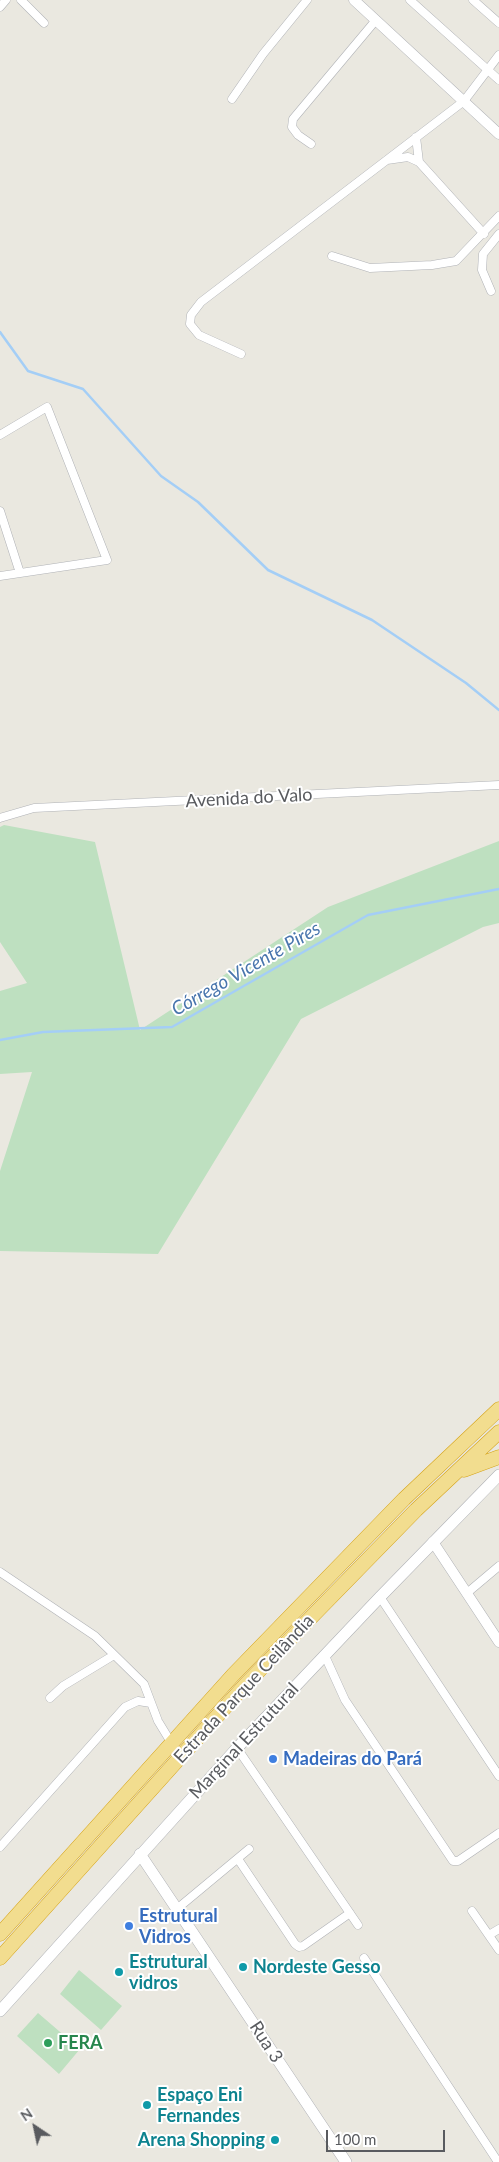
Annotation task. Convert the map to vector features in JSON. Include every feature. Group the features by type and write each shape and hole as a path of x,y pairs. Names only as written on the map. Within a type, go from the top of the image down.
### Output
{"highway":[{"name":"Estrada Parque Ceilândia","path":"0,1934 233,1675 404,1499 499,1409"},
{"name":"Estrada Parque Ceilândia","path":"0,1958 244,1685 416,1510 499,1432"},
{"path":"452,1476 499,1456"}],"main road":[{"name":"Marginal Estrutural","path":"0,2011 237,1748 380,1597 498,1477"},
{"name":"Rua 3","path":"140,1854 178,1908 345,2162"}],"street":[{"path":"0,7 6,0"},
{"path":"21,0 44,23"},
{"path":"232,100 263,54 307,0"},
{"path":"354,0 499,134"},
{"path":"410,0 499,80"},
{"path":"473,0 499,23"},
{"path":"311,144 298,135 292,127 293,119 376,20"},
{"path":"241,354 198,335 190,324 191,315 201,302 464,100 499,55"},
{"path":"416,137 419,162"},
{"path":"387,160 408,157 419,162 484,234"},
{"path":"332,256 370,268 432,265 456,261 484,234 499,216"},
{"path":"491,291 482,270 483,254 499,234"},
{"path":"0,435 46,407 108,560 0,576"},
{"path":"0,511 20,573"},
{"name":"Avenida do Valo","path":"0,818 34,808 499,785"},
{"path":"433,1542 499,1642"},
{"path":"466,1593 499,1566"},
{"path":"0,1572 95,1636 144,1684 158,1722 172,1744"},
{"path":"380,1597 499,1776"},
{"path":"50,1698 63,1686 114,1655"},
{"path":"325,1656 345,1700 453,1861 458,1861 499,1833"},
{"path":"0,1847 125,1707 138,1701 151,1703"},
{"path":"237,1748 358,1925"},
{"path":"178,1908 249,1849"},
{"path":"238,1859 295,1944 299,1947 350,1913"},
{"path":"472,1911 499,1950"},
{"path":"489,1936 499,1929"},
{"path":"364,1958 498,2162"}],"green space":[{"path":"4,825 95,842 140,1030 328,907 499,841 499,923 483,927 301,1019 158,1254 0,1251 0,1171 32,1072 0,1074 0,991 27,983 0,942 0,827"},
{"path":"79,1970 122,2006 101,2030 60,1994"},
{"name":"FERA","path":"38,2013 80,2049 59,2074 17,2036"}],"waterway":[{"path":"0,332 28,371 83,389 161,476 198,502 268,570 372,620 466,683 499,710"},
{"name":"Córrego Vicente Pires","path":"0,1040 43,1032 172,1027 368,915 499,889"}],"place":[{"name":"Madeiras do Pará","path":"273,1759"},
{"name":"Estrutural Vidros","path":"129,1926"},
{"name":"Nordeste Gesso","path":"243,1967"},
{"name":"Estrutural vidros","path":"119,1972"},
{"name":"FERA","path":"48,2043"},
{"name":"Espaço Eni Fernandes","path":"147,2105"},
{"name":"Arena Shopping","path":"275,2140"}]}
